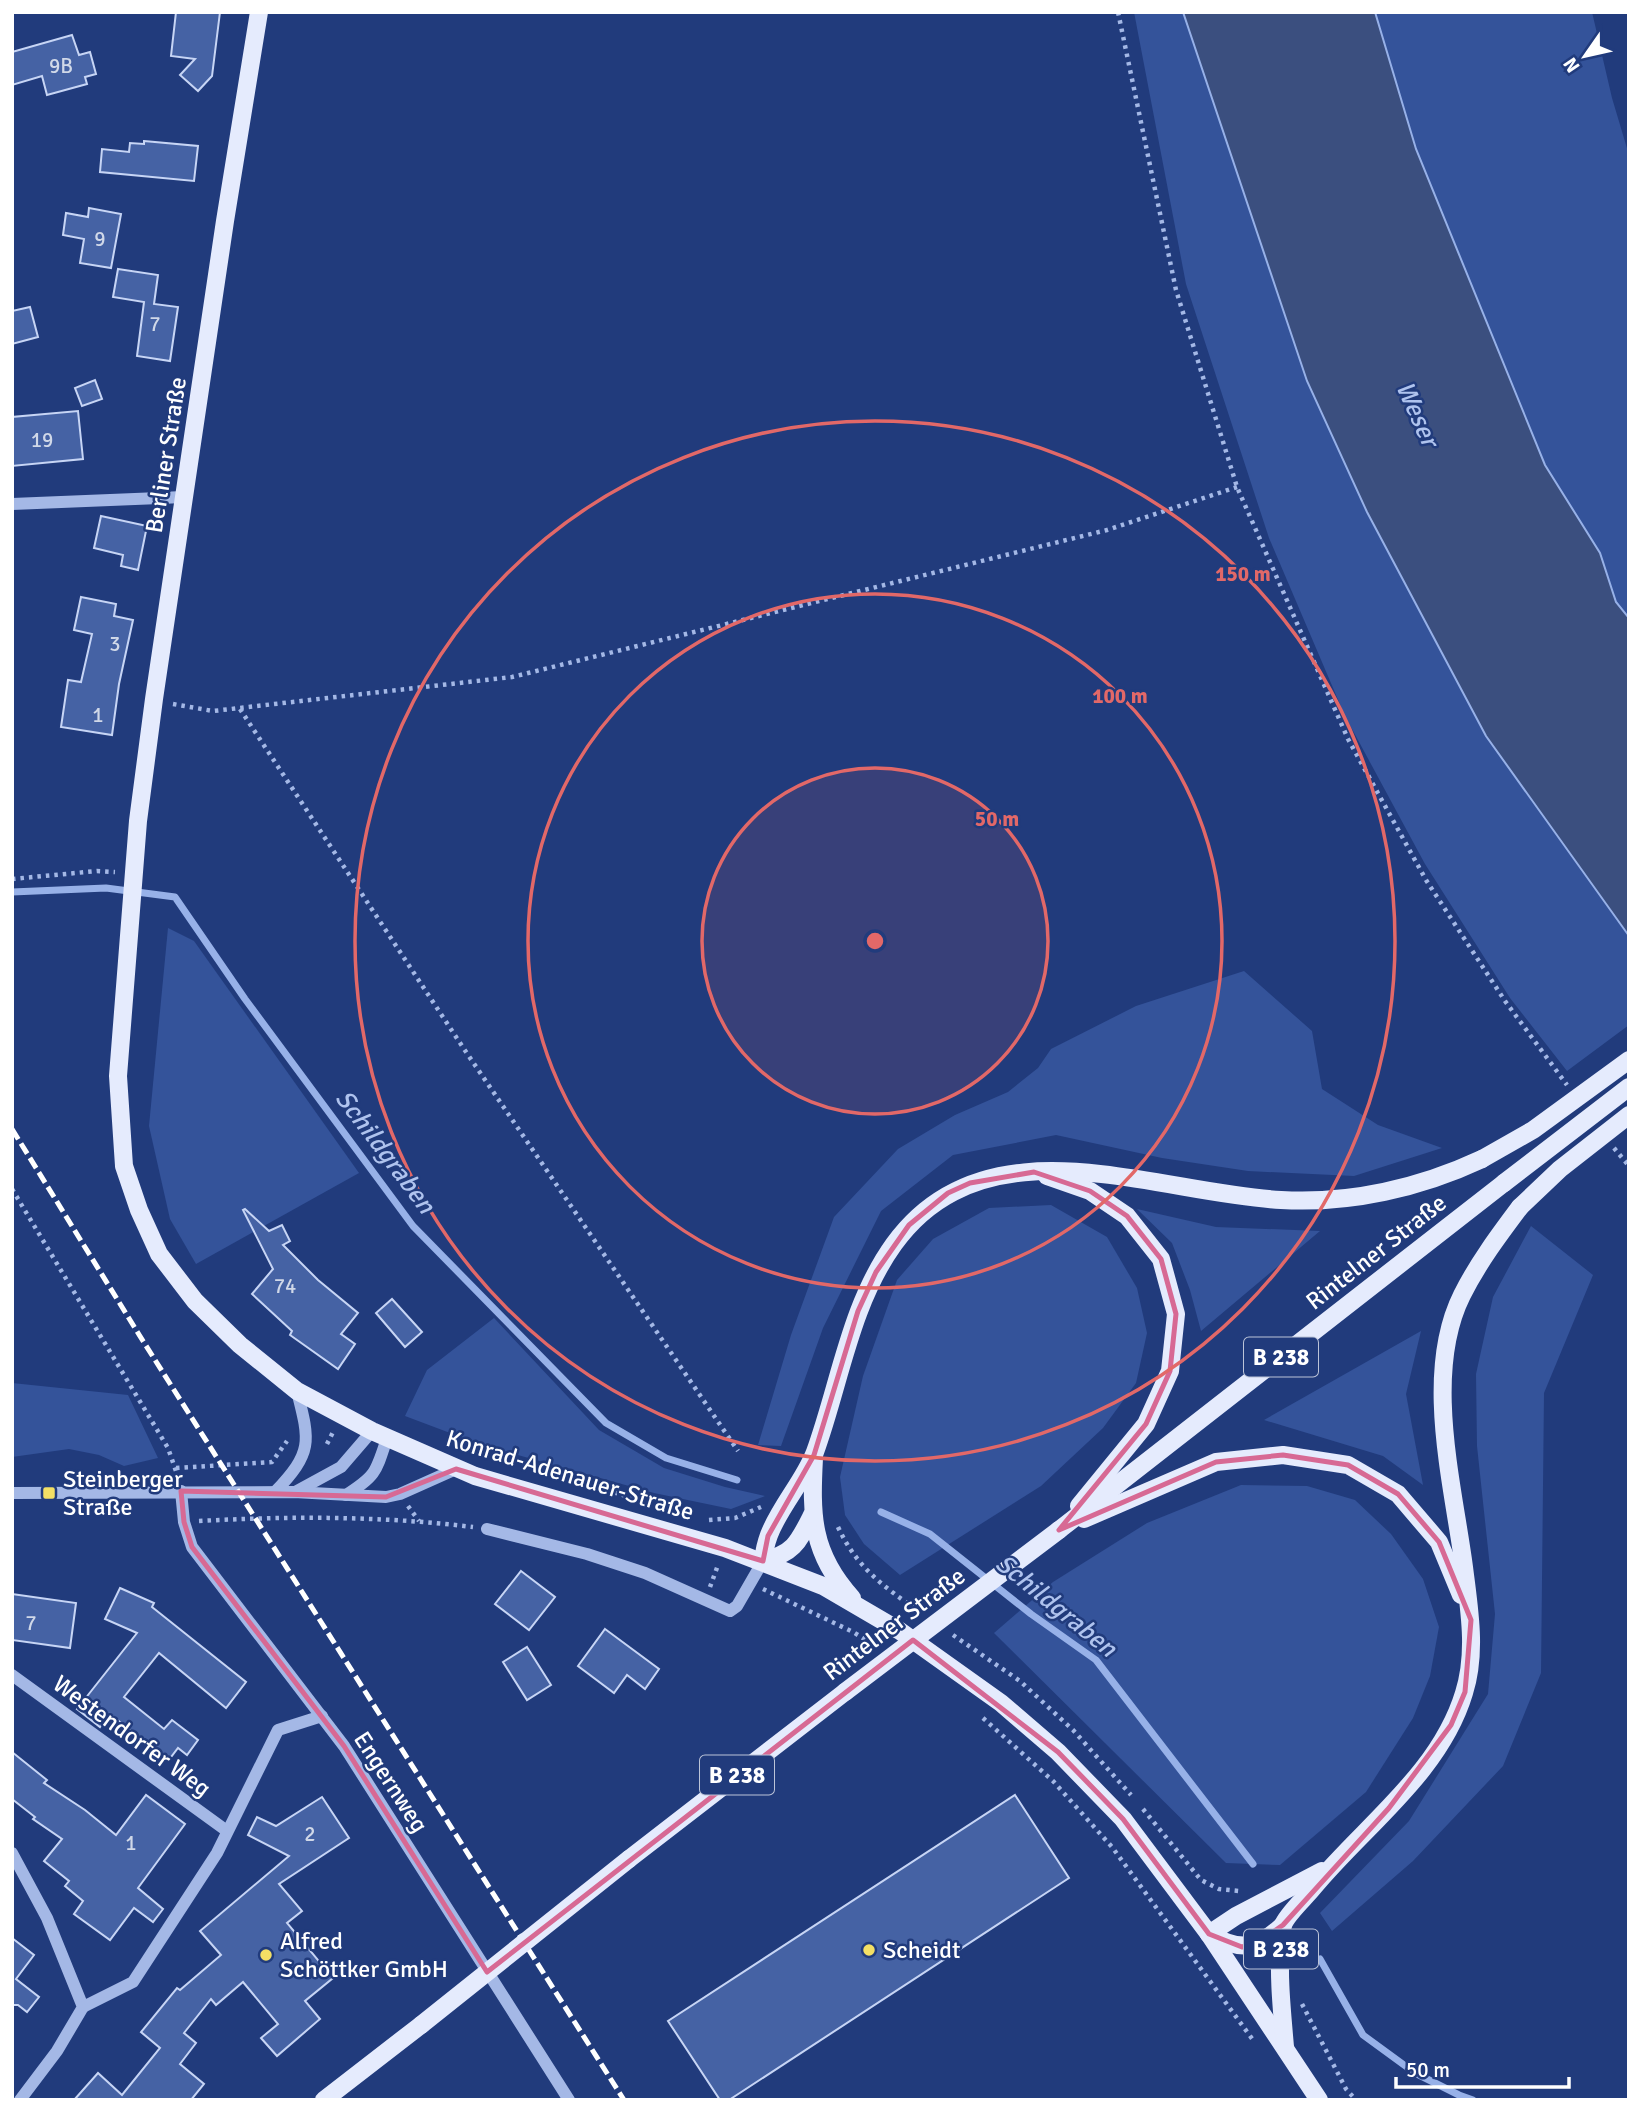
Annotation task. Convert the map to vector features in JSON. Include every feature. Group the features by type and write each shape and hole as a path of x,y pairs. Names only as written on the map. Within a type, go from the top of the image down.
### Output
{"main road":[{"name":"Berliner Straße","path":"131,906 154,699 259,12"},
{"name":"Konrad-Adenauer-Straße","path":"131,906 118,1076 124,1166 139,1210 159,1254 195,1301 240,1345 297,1391 379,1435 456,1469 725,1548 824,1586 900,1631 953,1668 1001,1703 1058,1752 1122,1819 1209,1934 1319,2100"},
{"name":"B 238","path":"762,1561 768,1536 814,1455 858,1311 876,1272 893,1245 918,1217 948,1193 970,1183 998,1176 1034,1172 1092,1172 1240,1197 1319,1200 1403,1188 1449,1174 1482,1159 1533,1130 1629,1060"},
{"name":"Rintelner Straße","path":"324,2100 629,1858 1059,1530 1629,1087"},
{"name":"B 238","path":"1331,1867 1236,1916 1209,1934 1227,1944 1242,1947 1272,1936 1331,1867 1389,1808 1426,1763 1451,1725 1465,1692 1471,1653 1471,1620 1445,1437 1444,1378 1448,1335 1461,1297 1489,1247 1520,1207 1560,1169 1629,1115"},
{"name":"B 238","path":"1034,1172 1090,1191 1127,1216 1161,1259 1176,1314 1170,1371 1146,1424 1059,1530"},
{"name":"B 238","path":"814,1455 812,1515 819,1544 846,1591 865,1611"},
{"name":"B 238","path":"1059,1530 1216,1462 1283,1455 1348,1465 1398,1493 1439,1542 1471,1620"},
{"name":"B 238","path":"762,1561 791,1550 812,1515"},
{"name":"B 238","path":"1283,1925 1279,1968 1285,2049"}],"street":[{"path":"12,505 184,497"},
{"path":"275,1492 296,1471 304,1451 307,1432 297,1391"},
{"path":"295,1492 341,1467 379,1435"},
{"path":"345,1495 366,1483 375,1473 379,1435"},
{"path":"12,1493 295,1492 386,1497 400,1494 456,1469"},
{"name":"Engernweg","path":"181,1491 184,1522 192,1547 344,1746 569,2100"},
{"path":"487,1529 587,1554 645,1573 730,1611 737,1606 762,1561"},
{"name":"Westendorfer Weg","path":"12,1675 227,1831"},
{"name":"Westendorfer Weg","path":"83,2007 133,1982 216,1853 278,1730 322,1716"},
{"path":"12,1853 47,1918 83,2007 57,2051 20,2100"}],"path":[{"path":"1118,12 1176,290 1237,487 1348,738 1426,880 1505,1001 1569,1088"},
{"path":"154,699 213,712 512,677 1107,530 1237,487"},
{"path":"240,709 464,1049 738,1451"},
{"path":"12,879 97,871 133,874"},
{"path":"1610,1142 1629,1166"},
{"path":"12,1189 168,1448 181,1491"},
{"path":"176,1468 272,1462 287,1441 288,1432"},
{"path":"184,1522 331,1517 419,1521 487,1529"},
{"path":"751,1583 853,1632 884,1651"},
{"path":"978,1713 1053,1781 1112,1847 1256,2045"},
{"path":"1331,2060 1346,2089 1356,2100"}],"highlighted area":[{"path":"1034,1172 1090,1191 1127,1216 1161,1259 1176,1314 1170,1371 1146,1424 1059,1530 1216,1462 1283,1455 1348,1465 1398,1494 1439,1542 1471,1620 1465,1692 1451,1725 1389,1808 1283,1925 1257,1943 1242,1947 1209,1934 1123,1819 1058,1752 913,1640 487,1972 344,1746 192,1547 184,1522 181,1491 386,1497 456,1469 763,1561 768,1536 814,1455 858,1311 876,1272 909,1225 948,1193 970,1183"}],"shaded area":[{"path":"1134,12 1183,12 1307,381 1367,512 1486,736 1629,936 1629,1025 1567,1071 1510,998 1425,864 1345,716 1269,538 1186,284"},
{"path":"1375,12 1592,12 1612,98 1629,155 1629,618 1616,602 1600,553 1545,465 1416,149"},
{"path":"168,928 194,941 359,1173 196,1264 170,1219 149,1126"},
{"path":"1244,971 1312,1031 1322,1089 1378,1125 1442,1148 1354,1176 1248,1171 1162,1158 1056,1135 953,1155 881,1211 823,1328 781,1446 758,1445 791,1335 834,1217 898,1149 955,1115 1008,1092 1038,1068 1051,1049 1136,1006"},
{"path":"1051,1205 1107,1237 1137,1288 1147,1333 1136,1383 1103,1428 1041,1486 900,1575 864,1544 845,1515 840,1477 863,1376 897,1280 933,1239 989,1208"},
{"path":"1137,1209 1216,1227 1320,1231 1201,1331 1190,1290 1172,1243"},
{"path":"1531,1226 1593,1275 1544,1393 1541,1673 1503,1766 1413,1861 1332,1931 1320,1913 1409,1821 1488,1694 1495,1614 1477,1446 1476,1374 1493,1297"},
{"path":"494,1318 599,1430 664,1468 765,1496 731,1509 654,1493 482,1445 405,1416 427,1370"},
{"path":"1421,1331 1406,1394 1423,1485 1383,1456 1264,1420"},
{"path":"12,1383 128,1395 158,1458 124,1466 99,1455 69,1449 12,1457"},
{"path":"1241,1485 1307,1486 1355,1500 1391,1534 1423,1579 1439,1627 1430,1676 1413,1718 1366,1792 1280,1865 1226,1863 994,1633 1053,1582 1147,1523"}],"water":[{"name":"Weser","path":"1183,12 1375,12 1416,149 1545,465 1600,553 1616,602 1629,618 1629,936 1486,736 1367,512 1307,381"}],"building":[{"path":"176,12 220,12 212,76 198,91 180,75 195,59 171,56"},
{"path":"72,35 79,55 90,52 96,74 85,77 87,84 47,95 42,76 12,85 12,52"},
{"path":"144,141 198,146 194,181 100,172 102,149 129,152 130,143 144,144"},
{"path":"89,208 121,214 111,268 80,263 84,239 63,235 66,213 88,217"},
{"path":"118,269 158,275 154,304 178,307 170,361 137,356 144,302 113,297"},
{"path":"30,307 38,337 12,344 12,311"},
{"path":"95,380 102,399 82,406 75,388"},
{"path":"78,411 83,459 12,466 12,417"},
{"path":"101,516 147,526 138,570 121,566 123,555 94,548"},
{"path":"81,597 116,604 114,616 133,620 119,684 112,735 61,727 68,680 81,682 92,634 74,630"},
{"path":"243,1210 269,1231 282,1225 290,1241 283,1245 318,1280 358,1313 341,1334 355,1344 338,1369 290,1335 292,1331 252,1294 273,1269"},
{"path":"392,1299 422,1332 405,1347 376,1313"},
{"path":"521,1571 555,1597 529,1630 495,1604"},
{"path":"120,1588 154,1603 152,1607 246,1682 226,1708 159,1653 124,1697 164,1729 172,1720 198,1740 187,1755 178,1748 168,1761 110,1714 100,1727 77,1709 137,1633 105,1619"},
{"path":"12,1594 76,1603 70,1648 12,1640"},
{"path":"605,1629 659,1669 645,1689 627,1675 614,1693 578,1666"},
{"path":"527,1647 551,1685 527,1700 503,1662"},
{"path":"12,1752 47,1780 44,1783 85,1810 116,1835 146,1795 185,1824 138,1888 163,1909 153,1922 134,1908 110,1940 74,1914 83,1901 65,1886 69,1881 44,1861 62,1839 33,1819 35,1817 12,1799"},
{"name":"Scheidt","path":"1015,1795 1069,1878 729,2100 720,2100 668,2021"},
{"path":"322,1797 349,1838 279,1884 302,1911 287,1923 333,1978 305,2001 320,2019 277,2056 261,2038 278,2024 243,1982 216,2005 211,1999 184,2033 196,2043 180,2064 204,2084 191,2100 74,2100 98,2073 122,2095 160,2048 141,2032 177,1988 180,1990 221,1955 200,1931 289,1856 248,1835 257,1817 276,1826"},
{"path":"12,1938 34,1955 16,1979 39,1997 27,2012 18,2005 12,2005"}],"waterway":[{"name":"Schildgraben","path":"12,892 106,888 175,897 245,999 413,1226 606,1423 666,1458 737,1480"},
{"name":"Schildgraben","path":"881,1512 930,1534 1031,1614 1096,1660 1253,1864"},
{"name":"Schildgraben","path":"1320,1959 1363,2035 1415,2073 1473,2100"}],"railway":[{"path":"12,1129 143,1341 624,2100"}],"place":[{"name":"Steinberger Straße","path":"49,1493"},
{"name":"Scheidt","path":"869,1950"},
{"name":"Alfred Schöttker GmbH","path":"266,1955"}]}
